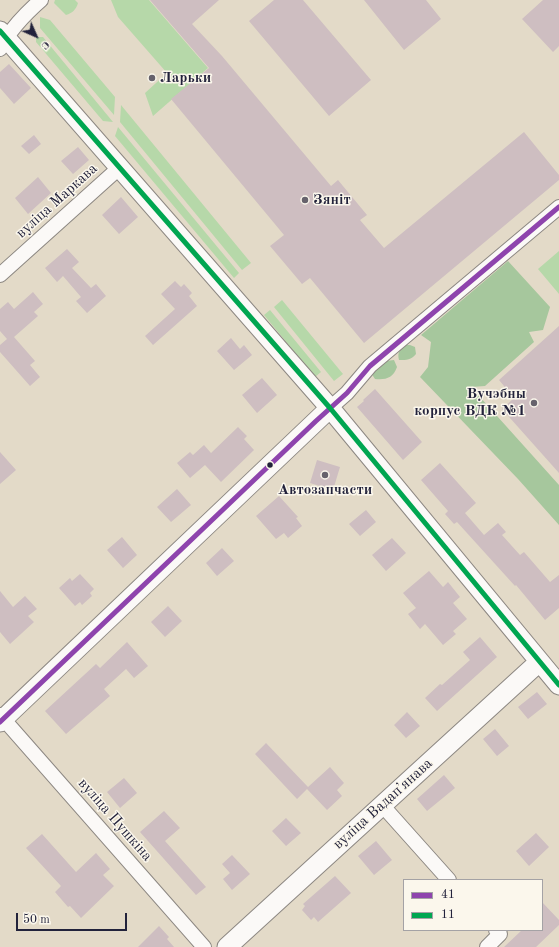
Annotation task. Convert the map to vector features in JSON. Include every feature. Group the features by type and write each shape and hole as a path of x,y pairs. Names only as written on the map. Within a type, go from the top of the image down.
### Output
{"main road":[{"path":"2,39 119,168 330,408 559,686"},
{"path":"1,719 330,408"},
{"name":"вуліца Вадапʼянава","path":"227,947 539,662"}],"street":[{"path":"2,39 25,14 42,0"},
{"name":"вуліца Маркава","path":"0,275 119,168"},
{"path":"330,408 347,393 370,366 559,207"},
{"name":"вуліца Пушкіна","path":"1,719 204,947"},
{"path":"382,805 448,879"},
{"path":"487,947 500,931"}],"green space":[{"path":"55,0 75,0 78,3 74,11 66,15 54,3"},
{"path":"111,0 149,0 208,68 153,116 145,93 167,73 118,17"},
{"path":"40,17 50,20 115,97 114,115 40,28"},
{"path":"36,37 43,37 113,122 103,121 36,42"},
{"path":"121,105 251,263 242,270 120,122"},
{"path":"118,127 239,273 234,278 115,136"},
{"path":"559,251 559,294 538,269"},
{"path":"508,261 550,307 543,330 529,332 534,342 485,386 471,387 559,485 559,525 518,479 420,377 428,367 431,342 421,335"},
{"path":"282,300 343,374 334,381 274,307"},
{"path":"270,310 321,372 315,377 264,315"},
{"path":"405,345 415,347 416,354 409,359 399,360 398,357 400,350"},
{"path":"394,360 397,367 389,378 375,379 371,373 386,361"}],"building":[{"name":"Зяніт","path":"150,0 219,0 192,24 222,56 331,186 338,180 367,215 360,220 384,248 524,132 559,175 559,180 364,343 310,278 302,284 270,246 284,235 171,99 209,68"},
{"path":"274,0 303,0 371,80 329,116 249,21"},
{"path":"364,0 426,0 441,19 404,50"},
{"path":"543,0 559,0 559,46 553,52 522,19"},
{"path":"9,64 31,88 14,104 0,88 0,72"},
{"path":"34,135 41,144 29,154 21,146"},
{"path":"78,147 89,160 73,174 61,161"},
{"path":"38,177 51,193 28,214 15,198"},
{"path":"121,197 138,217 119,234 102,215"},
{"path":"67,249 79,262 72,268 91,288 96,284 106,296 87,313 76,301 81,297 63,276 57,282 45,268"},
{"path":"175,281 181,287 184,284 192,293 189,296 197,306 153,345 145,336 175,309 161,294"},
{"path":"33,292 43,304 34,312 38,316 14,337 35,361 30,365 40,377 30,386 0,352 0,345 7,339 0,331 0,309 8,302 14,309"},
{"name":"Вучэбны корпус ВДК №1","path":"559,326 559,473 502,409 514,398 499,380"},
{"path":"231,338 240,349 244,345 252,355 234,370 217,351"},
{"path":"262,378 277,395 257,413 242,395"},
{"path":"375,389 422,442 403,460 357,407"},
{"path":"238,427 247,436 244,439 254,450 221,482 205,465 190,478 177,463 190,452 193,455 204,445 211,453"},
{"path":"0,452 16,470 0,484"},
{"name":"Автозапчасти","path":"317,460 340,467 333,490 310,483"},
{"path":"440,463 476,503 465,513 484,535 498,523 506,532 502,535 520,555 524,552 550,582 559,575 559,608 545,620 516,585 515,586 457,522 454,524 445,514 448,511 421,480"},
{"path":"177,489 191,505 171,522 157,507"},
{"path":"279,496 298,517 296,518 302,526 288,538 284,533 276,539 256,516"},
{"path":"366,510 376,522 360,536 349,524"},
{"path":"122,537 137,555 123,568 107,550"},
{"path":"392,538 406,553 386,571 372,555"},
{"path":"222,548 234,561 217,576 206,563"},
{"path":"429,571 443,587 448,582 460,597 453,603 467,619 453,631 456,634 443,645 425,624 420,629 408,614 416,608 403,593"},
{"path":"80,574 94,589 90,593 92,596 82,605 80,602 75,606 59,588 70,578 72,581"},
{"path":"0,591 13,607 25,596 37,609 28,616 34,622 10,644 0,632"},
{"path":"168,606 182,621 165,637 151,622"},
{"path":"480,637 497,657 437,711 425,698 470,660 463,652"},
{"path":"127,642 148,666 134,678 126,669 104,689 110,696 66,734 45,711 96,664 100,668"},
{"path":"537,692 547,704 528,719 518,707"},
{"path":"407,712 420,726 406,738 394,725"},
{"path":"495,729 509,746 497,756 483,739"},
{"path":"266,743 308,787 330,767 344,783 337,790 342,796 327,810 307,789 297,799 255,754"},
{"path":"444,775 455,788 427,811 417,799"},
{"path":"124,778 137,793 120,808 107,792"},
{"path":"164,811 180,828 165,841 206,887 196,895 140,832"},
{"path":"286,818 301,833 286,846 272,831"},
{"path":"536,833 549,847 529,866 516,851"},
{"path":"42,834 76,872 96,853 110,869 103,875 114,886 81,918 70,906 68,907 55,892 61,886 26,848"},
{"path":"376,841 392,860 374,875 358,856"},
{"path":"232,855 250,874 232,890 223,879 230,873 222,864"},
{"path":"335,876 351,893 318,922 314,917 311,920 302,910 305,906 303,904"},
{"path":"543,903 559,920 559,925 536,947 504,947 521,931 543,931"},
{"path":"159,926 169,937 167,939 174,947 138,947"}],"transit line":[{"name":"11","path":"0,31 330,408 559,685"},
{"name":"41","path":"0,722 347,393 370,366 559,207"}],"place":[{"name":"Ларьки","path":"152,78"},
{"name":"Зяніт","path":"305,200"},
{"name":"Вучэбны корпус ВДК №1","path":"534,403"},
{"name":"Автозапчасти","path":"325,475"}]}
